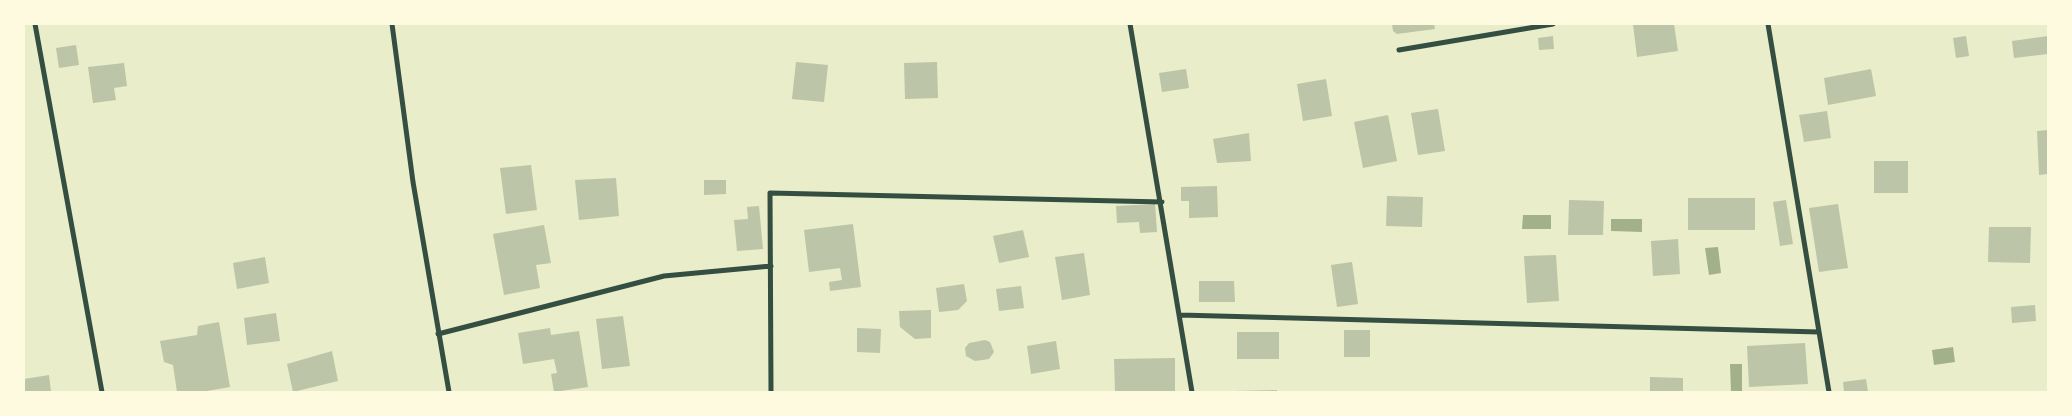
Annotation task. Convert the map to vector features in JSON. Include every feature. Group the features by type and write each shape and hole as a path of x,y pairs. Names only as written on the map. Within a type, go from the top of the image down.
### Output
{"street":[{"path":"35,24 102,392"},
{"path":"392,24 413,182 449,392"},
{"path":"1130,24 1162,202 1192,392"},
{"path":"1399,50 1553,24"},
{"path":"1768,24 1829,392"},
{"path":"770,392 770,193 1162,202"},
{"path":"438,334 664,276 771,266"},
{"path":"1180,315 1819,332"}],"shaded area":[{"path":"1523,215 1551,215 1551,229 1522,229"},
{"path":"1611,219 1642,219 1642,232 1611,231"},
{"path":"1718,247 1721,273 1709,275 1705,248"},
{"path":"1953,347 1955,362 1934,365 1932,350"},
{"path":"1730,364 1742,364 1742,392 1731,392"}],"building":[{"path":"1392,24 1434,24 1435,29 1397,34 1393,31"},
{"path":"1633,24 1674,24 1678,51 1637,57"},
{"path":"1553,36 1554,49 1539,50 1538,38"},
{"path":"1966,36 1969,56 1956,58 1953,38"},
{"path":"2048,36 2048,54 2014,58 2012,41"},
{"path":"76,45 79,65 59,68 56,48"},
{"path":"796,62 828,65 824,102 792,99"},
{"path":"937,62 938,98 905,99 904,63"},
{"path":"124,63 127,86 114,88 116,100 93,103 88,67"},
{"path":"1186,69 1189,88 1162,92 1159,73"},
{"path":"1871,69 1876,96 1828,105 1824,78"},
{"path":"1326,79 1332,116 1303,121 1297,84"},
{"path":"1438,109 1445,151 1418,155 1411,113"},
{"path":"1827,111 1831,138 1804,142 1799,115"},
{"path":"1388,115 1397,161 1363,168 1354,122"},
{"path":"2048,130 2048,174 2039,175 2037,131"},
{"path":"1249,133 1251,161 1217,163 1213,139"},
{"path":"1874,161 1908,161 1908,193 1874,193"},
{"path":"531,165 537,210 506,214 500,168"},
{"path":"616,178 619,216 579,220 575,180"},
{"path":"704,180 726,180 726,194 704,195"},
{"path":"1217,186 1218,217 1189,218 1189,201 1181,201 1181,187"},
{"path":"1387,196 1423,197 1422,227 1386,226"},
{"path":"1688,198 1755,198 1755,230 1688,230"},
{"path":"1569,200 1604,201 1603,235 1568,235"},
{"path":"1786,200 1793,244 1780,246 1773,202"},
{"path":"1155,204 1157,232 1140,233 1139,222 1117,223 1116,206"},
{"path":"1838,204 1848,268 1819,272 1809,208"},
{"path":"759,206 763,249 737,251 734,220 748,219 747,207"},
{"path":"853,224 861,287 830,291 829,282 842,280 840,268 809,272 804,230"},
{"path":"544,225 551,263 536,265 540,288 504,295 493,234"},
{"path":"1989,227 2031,227 2030,263 1988,262"},
{"path":"1023,230 1029,257 999,263 993,236"},
{"path":"1678,239 1680,274 1653,276 1651,241"},
{"path":"1084,253 1090,295 1062,300 1055,257"},
{"path":"1556,255 1559,301 1527,303 1524,256"},
{"path":"265,257 269,283 237,289 233,263"},
{"path":"1352,262 1358,304 1337,307 1331,265"},
{"path":"1199,281 1234,281 1235,302 1199,302"},
{"path":"964,284 967,301 958,310 939,312 936,288"},
{"path":"1021,286 1024,308 999,311 996,289"},
{"path":"2035,305 2036,321 2012,323 2011,307"},
{"path":"931,310 931,338 915,339 900,327 899,311"},
{"path":"276,313 280,341 247,345 244,318"},
{"path":"623,316 630,366 602,369 596,319"},
{"path":"219,322 230,387 201,392 177,392 173,365 164,362 160,341 197,335 198,326"},
{"path":"550,328 551,335 579,331 588,387 554,392 551,374 557,373 554,359 523,364 518,333"},
{"path":"857,328 881,329 880,353 857,352"},
{"path":"1344,330 1370,330 1370,357 1344,357"},
{"path":"1237,332 1279,332 1279,359 1237,359"},
{"path":"985,340 990,342 994,352 989,359 975,361 966,356 965,348 969,343"},
{"path":"1056,341 1060,369 1031,374 1027,346"},
{"path":"1805,343 1808,384 1749,387 1747,346"},
{"path":"332,351 338,381 293,392 287,364"},
{"path":"1175,358 1175,392 1115,392 1114,359"},
{"path":"49,375 51,392 24,392 24,379"},
{"path":"1650,377 1683,378 1683,392 1650,392"},
{"path":"1866,379 1868,392 1844,392 1843,382"},
{"path":"1277,390 1277,392 1233,392 1233,391"}]}
